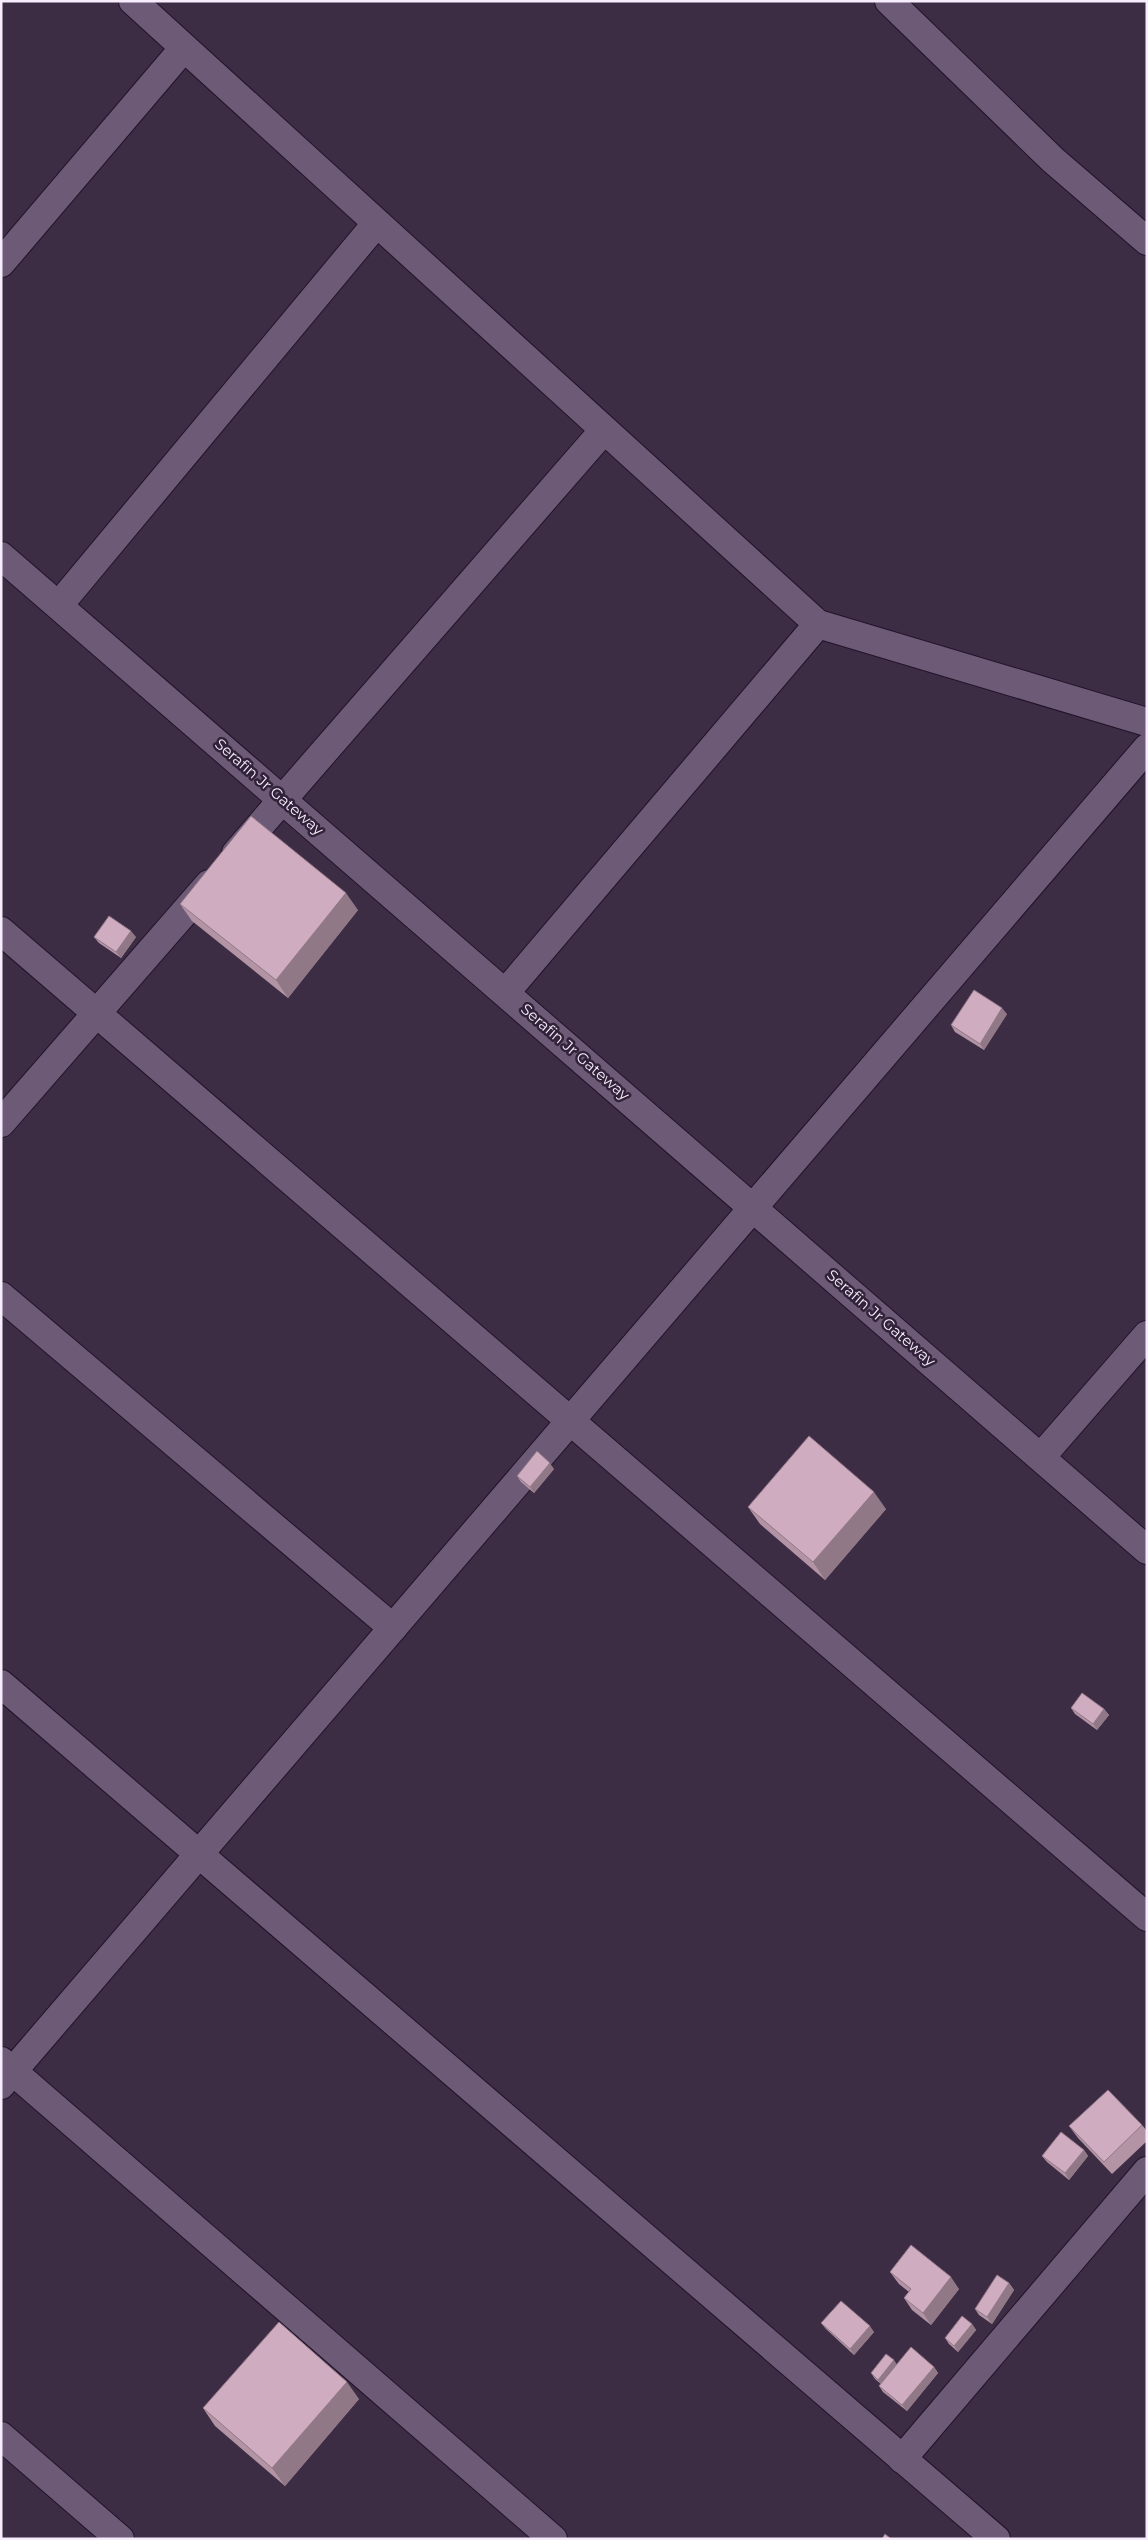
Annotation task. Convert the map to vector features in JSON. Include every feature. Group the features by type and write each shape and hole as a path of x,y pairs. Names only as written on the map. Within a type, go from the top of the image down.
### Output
{"street":[{"path":"133,1 183,49 818,624 1147,722"},
{"path":"889,1 1053,160 1147,241"},
{"path":"1,263 183,49"},
{"path":"59,605 376,224"},
{"path":"1,1124 604,430"},
{"name":"Serafin Jr Gateway","path":"1,556 754,1207 1147,1550"},
{"path":"506,992 818,624"},
{"path":"553,2539 5,2072 199,1854 1147,748"},
{"path":"1,931 1147,1917"},
{"path":"1,1296 393,1628"},
{"path":"1041,1457 1147,1335"},
{"path":"1,1684 996,2539"},
{"path":"902,2459 1147,2171"},
{"path":"1,2436 120,2539"}],"building":[{"path":"251,816 346,893 276,980 180,904"},
{"path":"109,916 131,931 116,952 94,937"},
{"path":"974,990 1002,1008 980,1044 951,1025"},
{"path":"809,1436 874,1492 813,1562 748,1507"},
{"path":"537,1451 550,1463 530,1487 517,1476"},
{"path":"1082,1693 1104,1709 1093,1724 1071,1708"},
{"path":"1108,2090 1142,2125 1104,2162 1069,2126"},
{"path":"1061,2132 1084,2150 1065,2173 1042,2156"},
{"path":"911,2245 951,2277 923,2313 904,2298 911,2289 890,2272"},
{"path":"997,2275 1009,2283 987,2317 975,2309"},
{"path":"841,2301 870,2326 850,2349 821,2323"},
{"path":"962,2316 972,2324 954,2346 945,2338"},
{"path":"279,2322 347,2382 272,2468 203,2408"},
{"path":"911,2347 934,2367 902,2405 879,2386"},
{"path":"886,2354 894,2360 878,2380 871,2373"},
{"path":"885,2534 891,2539 882,2539"}]}
